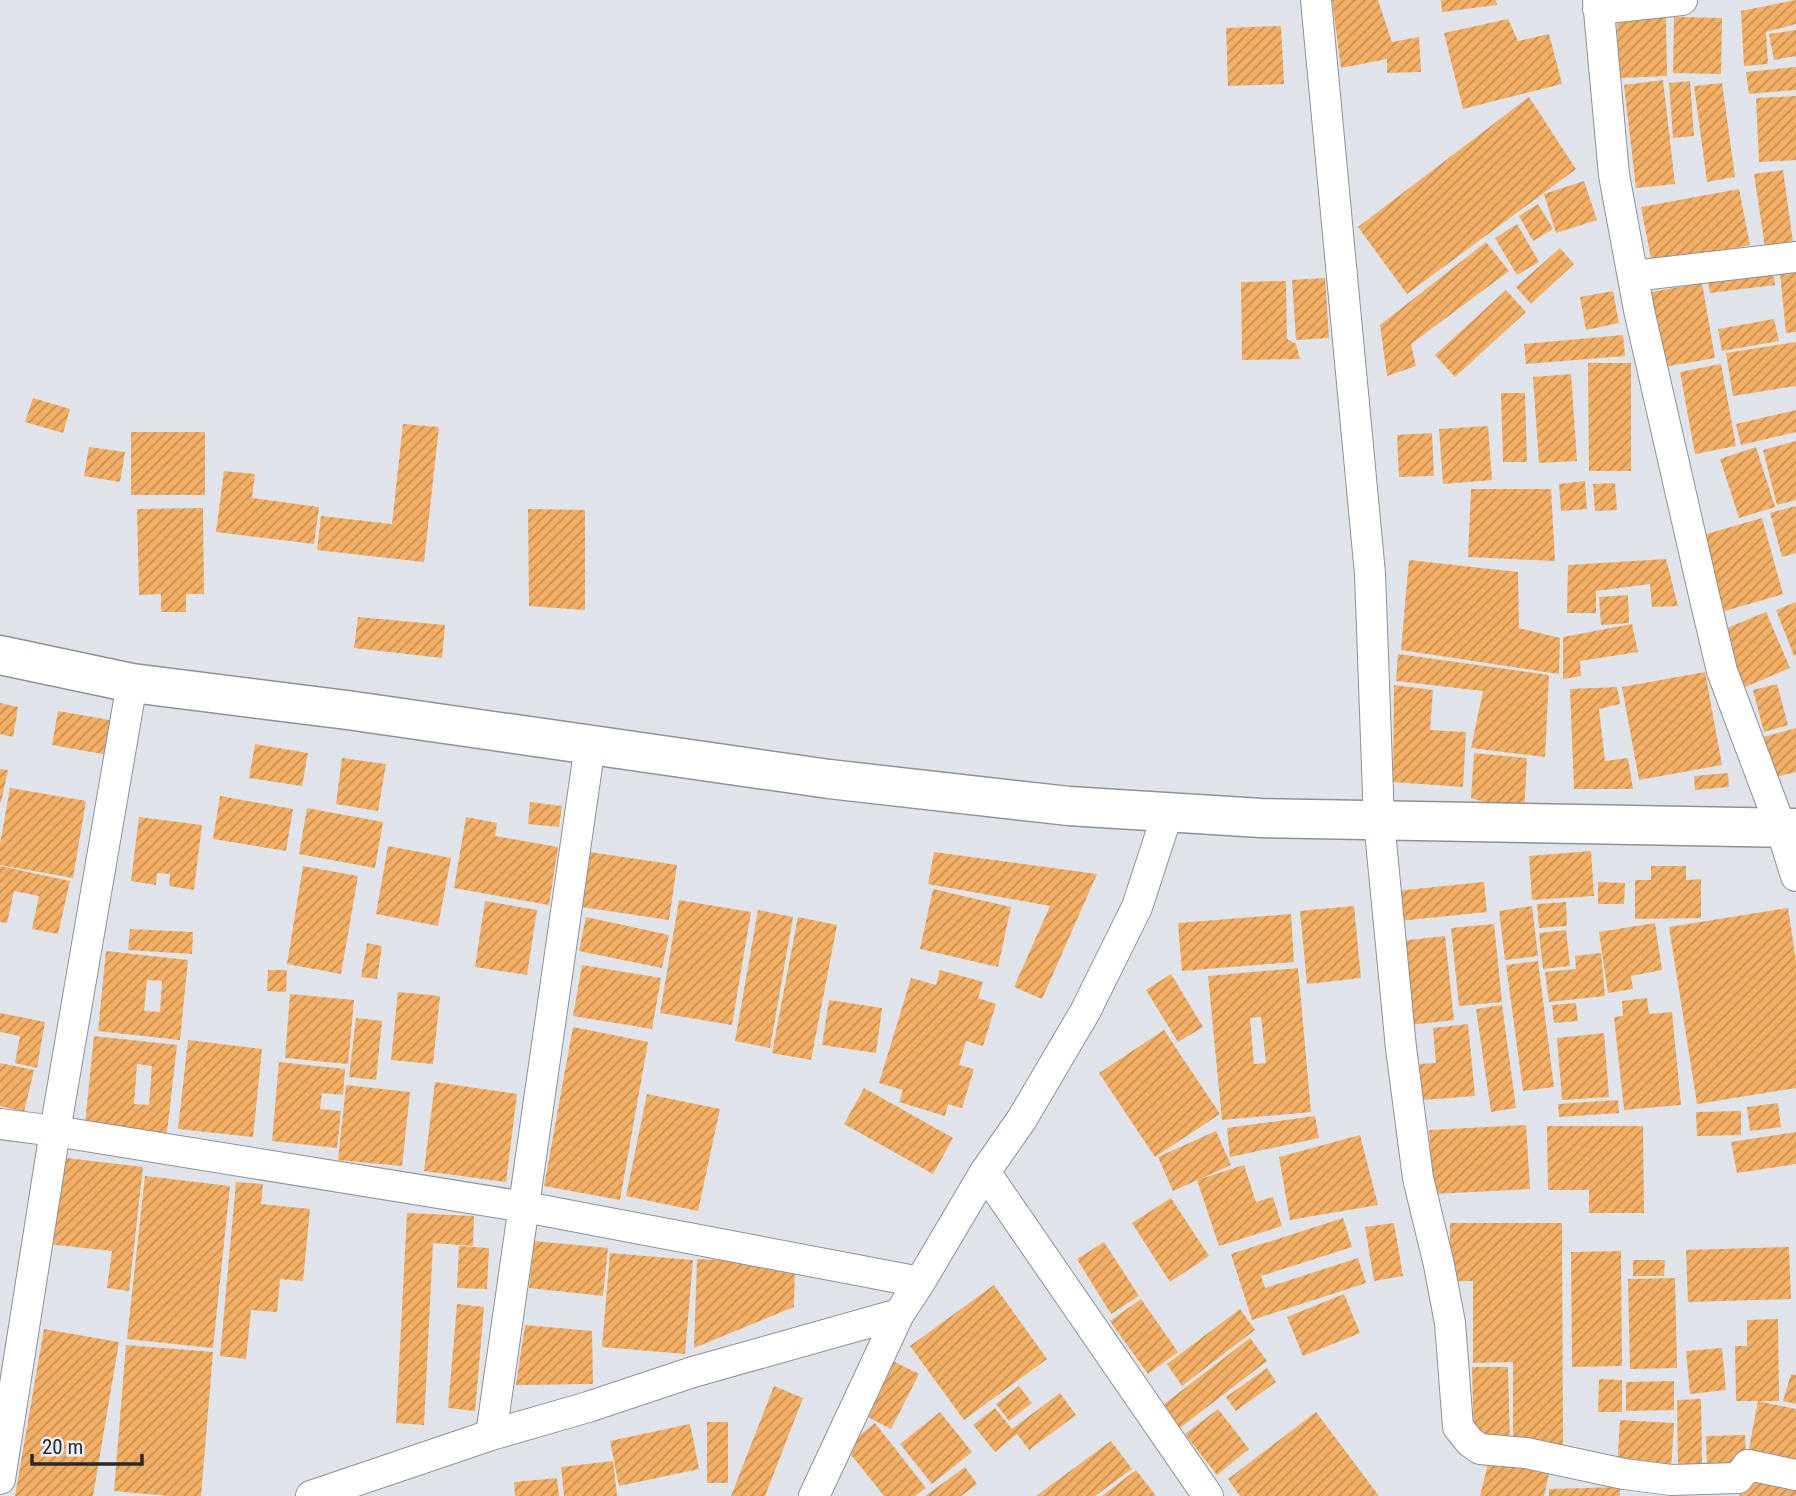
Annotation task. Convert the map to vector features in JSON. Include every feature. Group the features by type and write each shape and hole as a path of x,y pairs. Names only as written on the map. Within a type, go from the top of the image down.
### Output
{"street":[{"path":"1316,0 1370,574 1379,821 1401,1048 1418,1178 1450,1323 1458,1427 1469,1442 1480,1449 1527,1453 1671,1480 1738,1478 1748,1465 1796,1475"},
{"path":"1682,0 1598,4 1614,175 1639,310 1723,671 1788,828 1796,876"},
{"path":"1633,276 1796,257"},
{"path":"0,655 132,683 347,710 842,780 1069,806 1261,818 1788,828"},
{"path":"0,1479 55,1131 132,683"},
{"path":"491,1434 590,745"},
{"path":"821,1492 899,1314 985,1172 1022,1119 1084,1012 1137,907 1168,812"},
{"path":"0,1124 525,1207 920,1282"},
{"path":"985,1172 1208,1496"},
{"path":"311,1496 491,1434 588,1407 693,1372 899,1314"}],"building":[{"path":"1332,0 1378,0 1392,42 1419,37 1421,72 1387,73 1387,59 1341,68"},
{"path":"1441,0 1496,0 1497,5 1442,12"},
{"path":"1796,0 1796,24 1766,32 1768,64 1744,66 1741,11"},
{"path":"1666,16 1667,76 1618,78 1617,17"},
{"path":"1674,17 1722,18 1721,74 1673,73"},
{"path":"1508,19 1518,41 1549,34 1562,84 1463,109 1444,33"},
{"path":"1281,26 1284,84 1228,86 1226,28"},
{"path":"1796,30 1796,56 1774,60 1769,34"},
{"path":"1796,67 1796,90 1749,94 1746,72"},
{"path":"1663,80 1675,184 1636,188 1624,85"},
{"path":"1690,81 1694,136 1673,138 1669,83"},
{"path":"1722,83 1735,177 1707,182 1694,86"},
{"path":"1796,96 1796,160 1759,162 1756,98"},
{"path":"1529,97 1576,169 1407,294 1358,227"},
{"path":"1783,170 1794,250 1766,254 1754,174"},
{"path":"1584,181 1597,220 1556,233 1544,194"},
{"path":"1739,189 1750,245 1652,264 1641,207"},
{"path":"1538,204 1553,229 1533,241 1519,216"},
{"path":"1517,224 1539,262 1517,275 1495,238"},
{"path":"1486,242 1509,271 1411,344 1416,366 1387,376 1380,325"},
{"path":"1560,248 1574,264 1531,304 1516,287"},
{"path":"1796,262 1796,332 1786,333 1779,263"},
{"path":"1772,264 1775,285 1710,293 1707,273"},
{"path":"1325,278 1329,338 1296,340 1292,280"},
{"path":"1286,281 1287,339 1296,344 1300,359 1242,360 1241,282"},
{"path":"1702,283 1715,358 1664,367 1651,292"},
{"path":"1506,290 1526,312 1455,377 1435,355"},
{"path":"1613,291 1619,323 1586,330 1580,297"},
{"path":"1774,319 1779,341 1722,351 1718,329"},
{"path":"1623,335 1625,356 1526,364 1524,344"},
{"path":"1796,342 1796,386 1733,396 1726,353"},
{"path":"1588,363 1631,363 1631,471 1589,471"},
{"path":"1721,364 1736,446 1695,454 1680,372"},
{"path":"1571,374 1577,461 1539,463 1533,377"},
{"path":"1501,393 1525,393 1527,462 1503,462"},
{"path":"33,398 70,409 63,433 25,422"},
{"path":"1796,410 1796,432 1741,445 1736,424"},
{"path":"403,424 439,427 424,562 317,550 321,516 392,524"},
{"path":"1488,426 1492,480 1443,484 1439,429"},
{"path":"131,432 205,432 205,495 131,495"},
{"path":"1432,433 1434,476 1399,477 1397,435"},
{"path":"1796,441 1796,500 1777,505 1763,450"},
{"path":"89,447 125,452 120,482 84,476"},
{"path":"1756,447 1775,507 1739,518 1720,459"},
{"path":"224,471 255,474 252,498 319,507 314,544 216,532"},
{"path":"1585,481 1587,509 1561,511 1559,484"},
{"path":"1615,483 1617,510 1595,511 1593,484"},
{"path":"1471,489 1551,489 1555,561 1468,557"},
{"path":"1796,506 1796,553 1782,557 1770,513"},
{"path":"203,508 204,594 186,594 186,612 161,612 161,594 139,595 137,509"},
{"path":"528,509 585,510 585,610 529,606"},
{"path":"1762,518 1783,594 1718,613 1696,537"},
{"path":"1666,559 1678,606 1652,607 1650,584 1596,591 1596,613 1567,613 1568,565"},
{"path":"1409,560 1518,572 1519,628 1560,638 1559,674 1401,650"},
{"path":"1628,595 1629,623 1601,625 1599,597"},
{"path":"1796,602 1796,655 1794,656 1776,610"},
{"path":"1766,612 1790,668 1745,687 1722,630"},
{"path":"358,617 445,625 442,658 354,648"},
{"path":"1632,624 1638,652 1580,661 1581,676 1563,679 1563,637"},
{"path":"1398,654 1549,675 1545,757 1471,748 1483,691 1396,681"},
{"path":"1705,672 1722,765 1639,780 1622,687"},
{"path":"1777,684 1788,725 1764,732 1753,690"},
{"path":"1394,685 1433,690 1430,730 1466,732 1463,787 1393,782"},
{"path":"1617,687 1620,704 1599,709 1605,761 1628,758 1633,789 1574,789 1570,689"},
{"path":"0,703 18,707 13,737 0,734"},
{"path":"58,711 115,721 108,755 52,745"},
{"path":"1796,728 1796,772 1772,778 1763,737"},
{"path":"255,744 308,753 302,786 249,778"},
{"path":"1474,753 1527,758 1524,813 1471,798"},
{"path":"342,758 386,764 378,811 336,804"},
{"path":"0,769 8,770 1,802 0,802"},
{"path":"1728,773 1729,787 1695,790 1694,776"},
{"path":"10,788 86,801 73,878 0,865 0,844"},
{"path":"220,796 293,809 286,851 213,839"},
{"path":"530,802 562,806 559,827 528,824"},
{"path":"307,808 383,822 375,868 299,854"},
{"path":"139,817 202,825 194,890 169,886 170,874 157,873 156,885 131,881"},
{"path":"466,817 497,823 495,836 558,847 549,905 454,888"},
{"path":"388,846 451,858 438,926 376,914"},
{"path":"1591,851 1594,896 1532,900 1529,856"},
{"path":"590,852 677,865 669,920 582,907"},
{"path":"934,852 1097,874 1042,999 1014,987 1050,906 928,884"},
{"path":"0,866 70,881 58,934 32,929 39,896 14,891 7,923 0,922"},
{"path":"303,866 358,876 341,974 287,964"},
{"path":"1651,866 1686,866 1686,880 1701,879 1701,918 1635,919 1635,880 1651,880"},
{"path":"1484,882 1487,912 1399,921 1396,891"},
{"path":"1598,882 1625,883 1624,904 1598,904"},
{"path":"933,889 1011,907 998,967 920,949"},
{"path":"679,900 751,912 732,1025 660,1013"},
{"path":"485,901 537,910 527,975 475,967"},
{"path":"1566,902 1567,926 1539,928 1537,904"},
{"path":"1354,906 1361,978 1307,984 1300,911"},
{"path":"1532,906 1538,956 1505,960 1499,911"},
{"path":"1788,908 1796,961 1796,1088 1697,1104 1669,927"},
{"path":"758,910 793,917 770,1048 735,1041"},
{"path":"1291,914 1294,962 1182,971 1178,923"},
{"path":"586,917 669,935 662,968 579,951"},
{"path":"798,917 837,925 811,1060 772,1053"},
{"path":"1655,923 1662,970 1631,976 1633,989 1608,993 1599,932"},
{"path":"1494,924 1502,1002 1459,1006 1451,928"},
{"path":"130,929 193,932 192,954 128,950"},
{"path":"1566,930 1570,966 1543,969 1539,933"},
{"path":"1445,936 1454,1020 1410,1025 1401,941"},
{"path":"367,943 382,946 377,979 361,977"},
{"path":"106,951 188,960 180,1040 98,1031","holes":["147,980 162,981 160,1012 144,1011"]},
{"path":"1601,953 1605,996 1549,1002 1545,972 1576,969 1575,956"},
{"path":"1538,961 1554,1087 1523,1091 1506,965"},
{"path":"582,965 661,978 652,1029 573,1016"},
{"path":"1298,968 1311,1112 1222,1120 1208,976","holes":["1261,1017 1266,1063 1254,1064 1250,1018"]},
{"path":"268,970 287,970 286,992 267,991"},
{"path":"940,970 983,982 978,998 996,1004 983,1046 966,1041 959,1065 974,1069 962,1108 948,1104 945,1116 899,1102 903,1090 879,1083 911,978 936,985"},
{"path":"1171,974 1203,1027 1178,1042 1146,990"},
{"path":"398,992 440,996 433,1064 391,1060"},
{"path":"290,994 354,1000 348,1064 285,1058"},
{"path":"1647,998 1649,1014 1672,1012 1681,1105 1624,1110 1614,1017 1623,1016 1622,1001"},
{"path":"829,1000 882,1008 876,1053 822,1045"},
{"path":"1576,1003 1578,1021 1554,1023 1552,1005"},
{"path":"1502,1005 1516,1108 1491,1112 1476,1009"},
{"path":"0,1013 45,1022 37,1068 15,1063 20,1036 0,1032"},
{"path":"356,1018 382,1021 376,1080 349,1077"},
{"path":"1468,1024 1475,1096 1423,1100 1419,1064 1436,1063 1433,1028"},
{"path":"573,1027 648,1042 620,1200 544,1186"},
{"path":"1164,1030 1220,1114 1155,1157 1099,1073"},
{"path":"1604,1033 1609,1097 1562,1100 1557,1038"},
{"path":"94,1036 177,1045 167,1133 85,1123","holes":["137,1064 152,1066 149,1105 134,1104"]},
{"path":"188,1040 262,1049 253,1137 178,1129"},
{"path":"279,1062 345,1069 343,1095 322,1093 320,1109 341,1111 337,1148 272,1141"},
{"path":"0,1063 34,1070 24,1112 0,1106"},
{"path":"435,1082 517,1094 506,1182 424,1171"},
{"path":"346,1085 410,1092 402,1166 338,1160"},
{"path":"864,1088 953,1138 933,1174 844,1124"},
{"path":"647,1094 720,1109 698,1211 626,1196"},
{"path":"1618,1100 1619,1113 1559,1117 1558,1104"},
{"path":"1778,1103 1781,1127 1750,1131 1747,1107"},
{"path":"1741,1111 1741,1135 1697,1136 1696,1112"},
{"path":"1315,1116 1319,1138 1230,1157 1227,1128"},
{"path":"1526,1125 1530,1189 1433,1194 1429,1130"},
{"path":"1547,1126 1643,1126 1644,1213 1589,1213 1589,1190 1548,1190"},
{"path":"1216,1131 1231,1165 1173,1191 1158,1157"},
{"path":"1796,1132 1796,1164 1737,1173 1731,1142"},
{"path":"1360,1135 1378,1205 1290,1220 1279,1157"},
{"path":"58,1157 143,1167 129,1291 107,1288 112,1251 48,1244"},
{"path":"1244,1165 1256,1202 1273,1197 1282,1226 1219,1246 1197,1180"},
{"path":"145,1176 230,1186 213,1348 127,1339"},
{"path":"236,1182 263,1184 261,1204 310,1209 303,1281 280,1279 277,1312 251,1310 246,1359 220,1356"},
{"path":"1171,1198 1209,1256 1170,1282 1132,1223"},
{"path":"407,1213 474,1216 473,1246 433,1243 424,1425 396,1423"},
{"path":"1343,1218 1352,1247 1261,1276 1265,1288 1358,1258 1366,1283 1252,1320 1231,1254"},
{"path":"1394,1223 1403,1276 1374,1281 1365,1227"},
{"path":"1450,1223 1562,1223 1563,1450 1513,1449 1513,1362 1473,1363 1473,1281 1450,1281"},
{"path":"534,1241 608,1248 603,1296 529,1288"},
{"path":"1104,1242 1139,1296 1111,1314 1077,1259"},
{"path":"459,1246 489,1248 487,1289 457,1288"},
{"path":"1789,1247 1791,1299 1688,1302 1686,1250"},
{"path":"1621,1251 1622,1366 1572,1367 1571,1252"},
{"path":"610,1253 693,1260 685,1354 602,1347"},
{"path":"697,1259 795,1263 794,1307 694,1348"},
{"path":"1633,1260 1665,1260 1664,1276 1633,1276"},
{"path":"1675,1278 1677,1368 1630,1369 1628,1279"},
{"path":"994,1285 1047,1359 964,1420 910,1346"},
{"path":"1344,1294 1360,1333 1303,1356 1287,1317"},
{"path":"1141,1299 1178,1352 1148,1374 1110,1321"},
{"path":"457,1304 484,1307 475,1411 448,1408"},
{"path":"1240,1309 1255,1330 1182,1386 1167,1364"},
{"path":"1778,1319 1779,1401 1736,1401 1735,1346 1747,1346 1747,1320"},
{"path":"525,1325 592,1331 593,1384 516,1385"},
{"path":"44,1329 119,1342 93,1496 15,1496"},
{"path":"1250,1338 1267,1361 1176,1431 1159,1408"},
{"path":"126,1345 213,1352 201,1496 114,1491"},
{"path":"1722,1348 1726,1390 1690,1394 1686,1351"},
{"path":"893,1361 919,1374 891,1429 866,1416"},
{"path":"1472,1367 1508,1367 1510,1443 1474,1444"},
{"path":"1267,1368 1276,1382 1236,1411 1226,1397"},
{"path":"1791,1374 1796,1375 1796,1404 1783,1401"},
{"path":"1599,1379 1622,1380 1622,1412 1598,1412"},
{"path":"1674,1381 1674,1410 1626,1411 1626,1382"},
{"path":"774,1386 803,1398 765,1496 731,1496"},
{"path":"1019,1386 1032,1403 1009,1421 996,1404"},
{"path":"1060,1393 1076,1415 1029,1450 1017,1434 995,1452 973,1425 995,1408 1012,1429"},
{"path":"1701,1399 1702,1464 1678,1464 1677,1400"},
{"path":"1758,1401 1796,1409 1796,1468 1747,1459"},
{"path":"1218,1409 1249,1449 1217,1475 1185,1434"},
{"path":"940,1412 972,1452 932,1484 900,1444"},
{"path":"1316,1412 1379,1496 1240,1496 1228,1479"},
{"path":"1620,1420 1674,1423 1671,1472 1617,1469"},
{"path":"707,1422 728,1422 728,1483 707,1483"},
{"path":"875,1423 926,1488 915,1496 884,1496 845,1447"},
{"path":"690,1424 699,1469 619,1486 610,1441"},
{"path":"1745,1435 1746,1465 1707,1466 1706,1436"},
{"path":"1111,1441 1132,1469 1095,1496 1036,1496"},
{"path":"1489,1460 1549,1474 1544,1496 1480,1496"},
{"path":"613,1461 617,1496 564,1496 561,1467"},
{"path":"965,1467 977,1484 961,1496 925,1496"},
{"path":"1750,1468 1796,1488 1796,1496 1739,1496"},
{"path":"1136,1470 1156,1496 1102,1496"},
{"path":"557,1478 559,1496 515,1496 514,1482"},
{"path":"1620,1487 1620,1496 1549,1496 1549,1489"}]}
